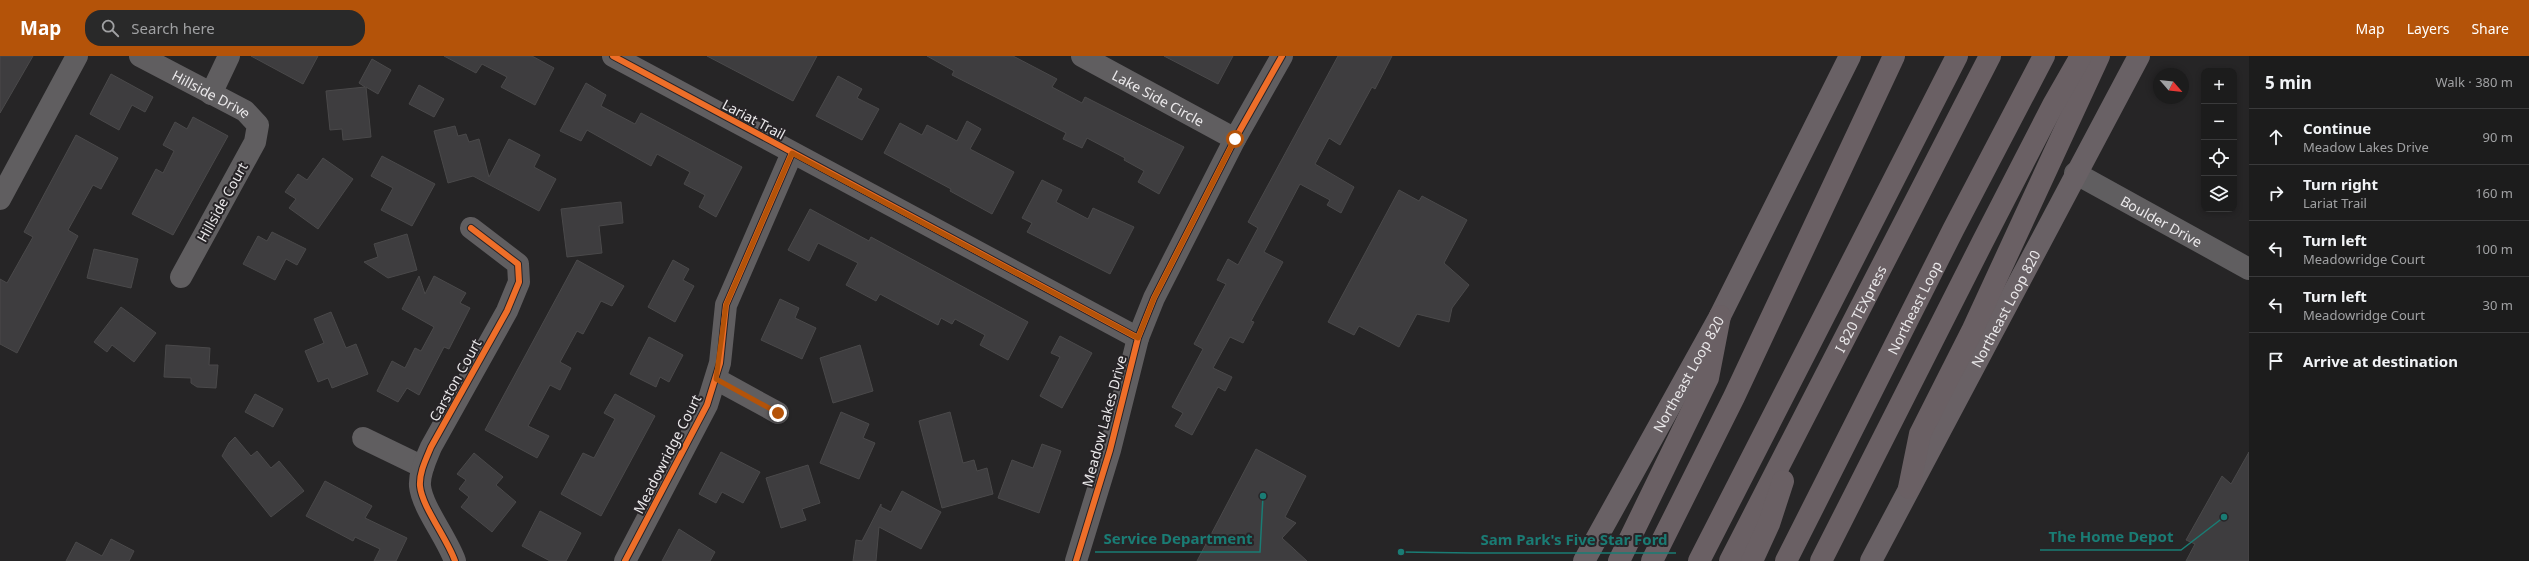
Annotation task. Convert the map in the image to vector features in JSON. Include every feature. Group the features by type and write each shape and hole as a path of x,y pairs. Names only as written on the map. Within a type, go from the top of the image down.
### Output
{"highway":[{"path":"1652,561 1734,397 1894,56"},
{"name":"I 820 TEXpress","path":"1699,561 1957,56"},
{"name":"I 820 TEXpress","path":"1730,561 1990,56"},
{"name":"Northeast Loop","path":"1786,561 1950,237 2044,56"},
{"path":"1821,561 2053,105 2082,56"},
{"path":"1909,488 1920,434 1972,331 2099,56"},
{"path":"1619,561 1708,378 1720,316"},
{"path":"1752,561 1769,524 1803,417"}],"main road":[{"name":"Northeast Loop 820","path":"1584,561 1720,316 1850,56"},
{"name":"Northeast Loop 820","path":"1871,561 2075,173 2139,56"}],"street":[{"path":"0,198 78,56"},
{"name":"Hillside Drive","path":"140,56 245,111 258,125"},
{"path":"211,94 229,56"},
{"name":"Lariat Trail","path":"614,56 1138,338"},
{"name":"Lake Side Circle","path":"1082,56 1235,139"},
{"name":"Meadow Lakes Drive","path":"1076,561 1110,450 1138,338 1154,298 1235,139 1282,56"},
{"name":"Hillside Court","path":"181,277 255,142 258,125"},
{"name":"Meadowridge Court","path":"625,561 707,406 716,379 726,305 792,153"},
{"name":"Boulder Drive","path":"2075,173 2249,269"},
{"name":"Carston Court","path":"455,561 450,545 422,496 420,484 423,467 431,447 507,311 519,282 518,264 471,228"},
{"path":"716,379 778,413"},
{"path":"363,438 423,467"}],"building":[{"path":"0,56 33,56 0,113"},
{"path":"251,56 318,56 303,84"},
{"path":"444,56 532,56 554,68 535,105 501,87 507,77 482,64 476,73"},
{"path":"707,56 817,56 793,101"},
{"path":"927,56 1013,56 1057,79 1052,87 1082,103 1085,97 1184,147 1159,194 1138,182 1144,171 1124,160 1125,158 1087,138 1082,148 1063,139 1066,133 952,75 954,71"},
{"path":"1164,56 1233,56 1218,84"},
{"path":"1338,56 1392,56 1375,89 1372,87 1340,145 1329,138 1315,164 1354,187 1341,213 1327,205 1330,200 1300,184 1264,252 1283,262 1251,321 1254,322 1243,343 1230,337 1213,368 1232,377 1225,391 1218,387 1192,435 1175,426 1183,413 1172,407 1203,349 1194,344 1226,284 1217,280 1228,259 1238,265 1258,228 1248,222"},
{"path":"372,59 391,70 378,94 366,87 371,137 343,140 342,129 330,130 326,91 365,87 359,83"},
{"path":"111,74 153,97 145,112 132,105 119,130 90,114"},
{"path":"838,76 862,89 857,98 879,109 862,140 816,116"},
{"path":"586,83 606,95 601,106 635,124 641,113 742,167 716,217 699,207 705,195 684,184 690,172 657,154 651,166 587,130 581,141 560,131"},
{"path":"419,85 444,99 434,117 409,104"},
{"path":"193,117 228,136 173,235 132,214 156,169 163,173 174,151 163,145 175,122 187,129"},
{"path":"967,121 981,129 970,149 1014,172 992,214 950,191 951,189 884,153 900,123 922,135 927,125 957,141"},
{"path":"455,126 458,136 466,134 469,142 479,139 489,177 509,139 540,155 534,167 556,179 539,211 473,176 448,183 434,131"},
{"path":"76,135 118,158 101,189 93,185 68,230 78,236 17,353 0,344 0,279 7,283 33,237 24,232"},
{"path":"382,156 435,184 412,226 381,210 393,188 371,176"},
{"path":"323,158 353,179 318,229 289,208 296,199 285,192 298,174 307,180"},
{"path":"1042,180 1062,190 1056,202 1088,219 1093,208 1134,227 1110,274 1027,232 1032,223 1022,218"},
{"path":"1399,190 1419,201 1422,196 1467,220 1444,263 1469,285 1452,308 1449,322 1417,314 1399,347 1359,326 1354,335 1328,322"},
{"path":"621,202 623,223 599,226 602,253 567,257 561,209"},
{"path":"810,209 869,241 871,237 1028,322 1008,360 980,345 985,335 955,319 952,324 941,318 938,325 880,294 876,301 846,285 858,263 818,243 809,261 788,250"},
{"path":"272,232 306,249 297,265 286,259 275,280 243,264 258,236 267,241"},
{"path":"407,234 417,270 388,278 364,262 378,257 374,244"},
{"path":"94,249 138,259 131,288 87,278"},
{"path":"577,260 624,286 612,306 601,301 583,334 577,331 560,362 571,368 560,390 550,385 528,426 549,436 537,458 485,430"},
{"path":"673,260 689,269 683,280 694,286 675,322 648,307"},
{"path":"419,276 425,294 434,276 466,293 460,303 470,308 449,349 444,347 419,395 407,388 398,402 377,391 392,361 405,368 415,348 421,351 434,327 402,309"},
{"path":"780,299 799,308 795,318 816,328 802,359 761,340"},
{"path":"121,307 156,333 134,362 112,345 107,352 94,342"},
{"path":"331,312 346,348 356,344 368,374 332,388 328,378 318,382 305,351 324,343 314,319"},
{"path":"1060,336 1092,353 1062,408 1040,396 1060,357 1051,353"},
{"path":"649,337 683,355 669,382 660,377 656,387 630,374"},
{"path":"166,345 210,348 209,365 218,365 216,388 197,387 191,383 191,378 164,377"},
{"path":"860,345 873,391 833,403 820,358"},
{"path":"255,394 283,409 273,427 245,412"},
{"path":"615,394 655,416 601,516 561,494 583,453 594,458 615,419 604,413"},
{"path":"841,412 869,424 863,438 875,443 859,479 820,463"},
{"path":"950,412 963,463 974,460 977,471 987,468 993,494 942,508 919,421"},
{"path":"235,437 251,456 257,451 271,468 279,461 304,491 271,517 222,456 229,443"},
{"path":"1042,444 1061,451 1039,513 998,498 1012,460 1033,468"},
{"path":"1256,449 1306,476 1285,517 1296,523 1282,538 1307,561 1197,561"},
{"path":"721,452 760,472 743,503 722,492 716,503 699,494"},
{"path":"2249,452 2249,561 2186,561 2195,544 2186,540 2222,476 2231,484"},
{"path":"474,453 503,477 496,485 516,502 492,532 461,507 469,497 459,489 466,480 457,474"},
{"path":"808,465 820,503 802,509 806,520 781,528 766,478"},
{"path":"325,481 372,506 365,518 407,538 396,561 374,561 380,549 355,537 353,541 306,516"},
{"path":"902,491 941,512 921,549 879,527 876,561 853,561 856,540 862,541 881,504 881,507 891,512"},
{"path":"540,511 581,533 566,561 550,561 522,546"},
{"path":"679,529 715,552 710,561 662,561"},
{"path":"111,539 134,551 129,561 66,561 76,542 102,556"}],"cycle path":[{"path":"613,56 1138,338"},
{"path":"1076,561 1110,450 1138,338 1154,298 1235,139 1282,56"},
{"path":"625,561 707,405 720,363 726,305 792,153"},
{"path":"455,561 425,503 420,486 422,471 431,447 507,311 519,282 518,264 471,228"}],"place":[{"name":"Service Department","path":"1263,496"},
{"name":"The Home Depot","path":"2224,517"},
{"name":"Sam Park's Five Star Ford","path":"1401,552"}],"route":[{"path":"778,413 716,379 720,363 726,305 735,281 792,153 1138,338 1154,298 1235,139"}]}
